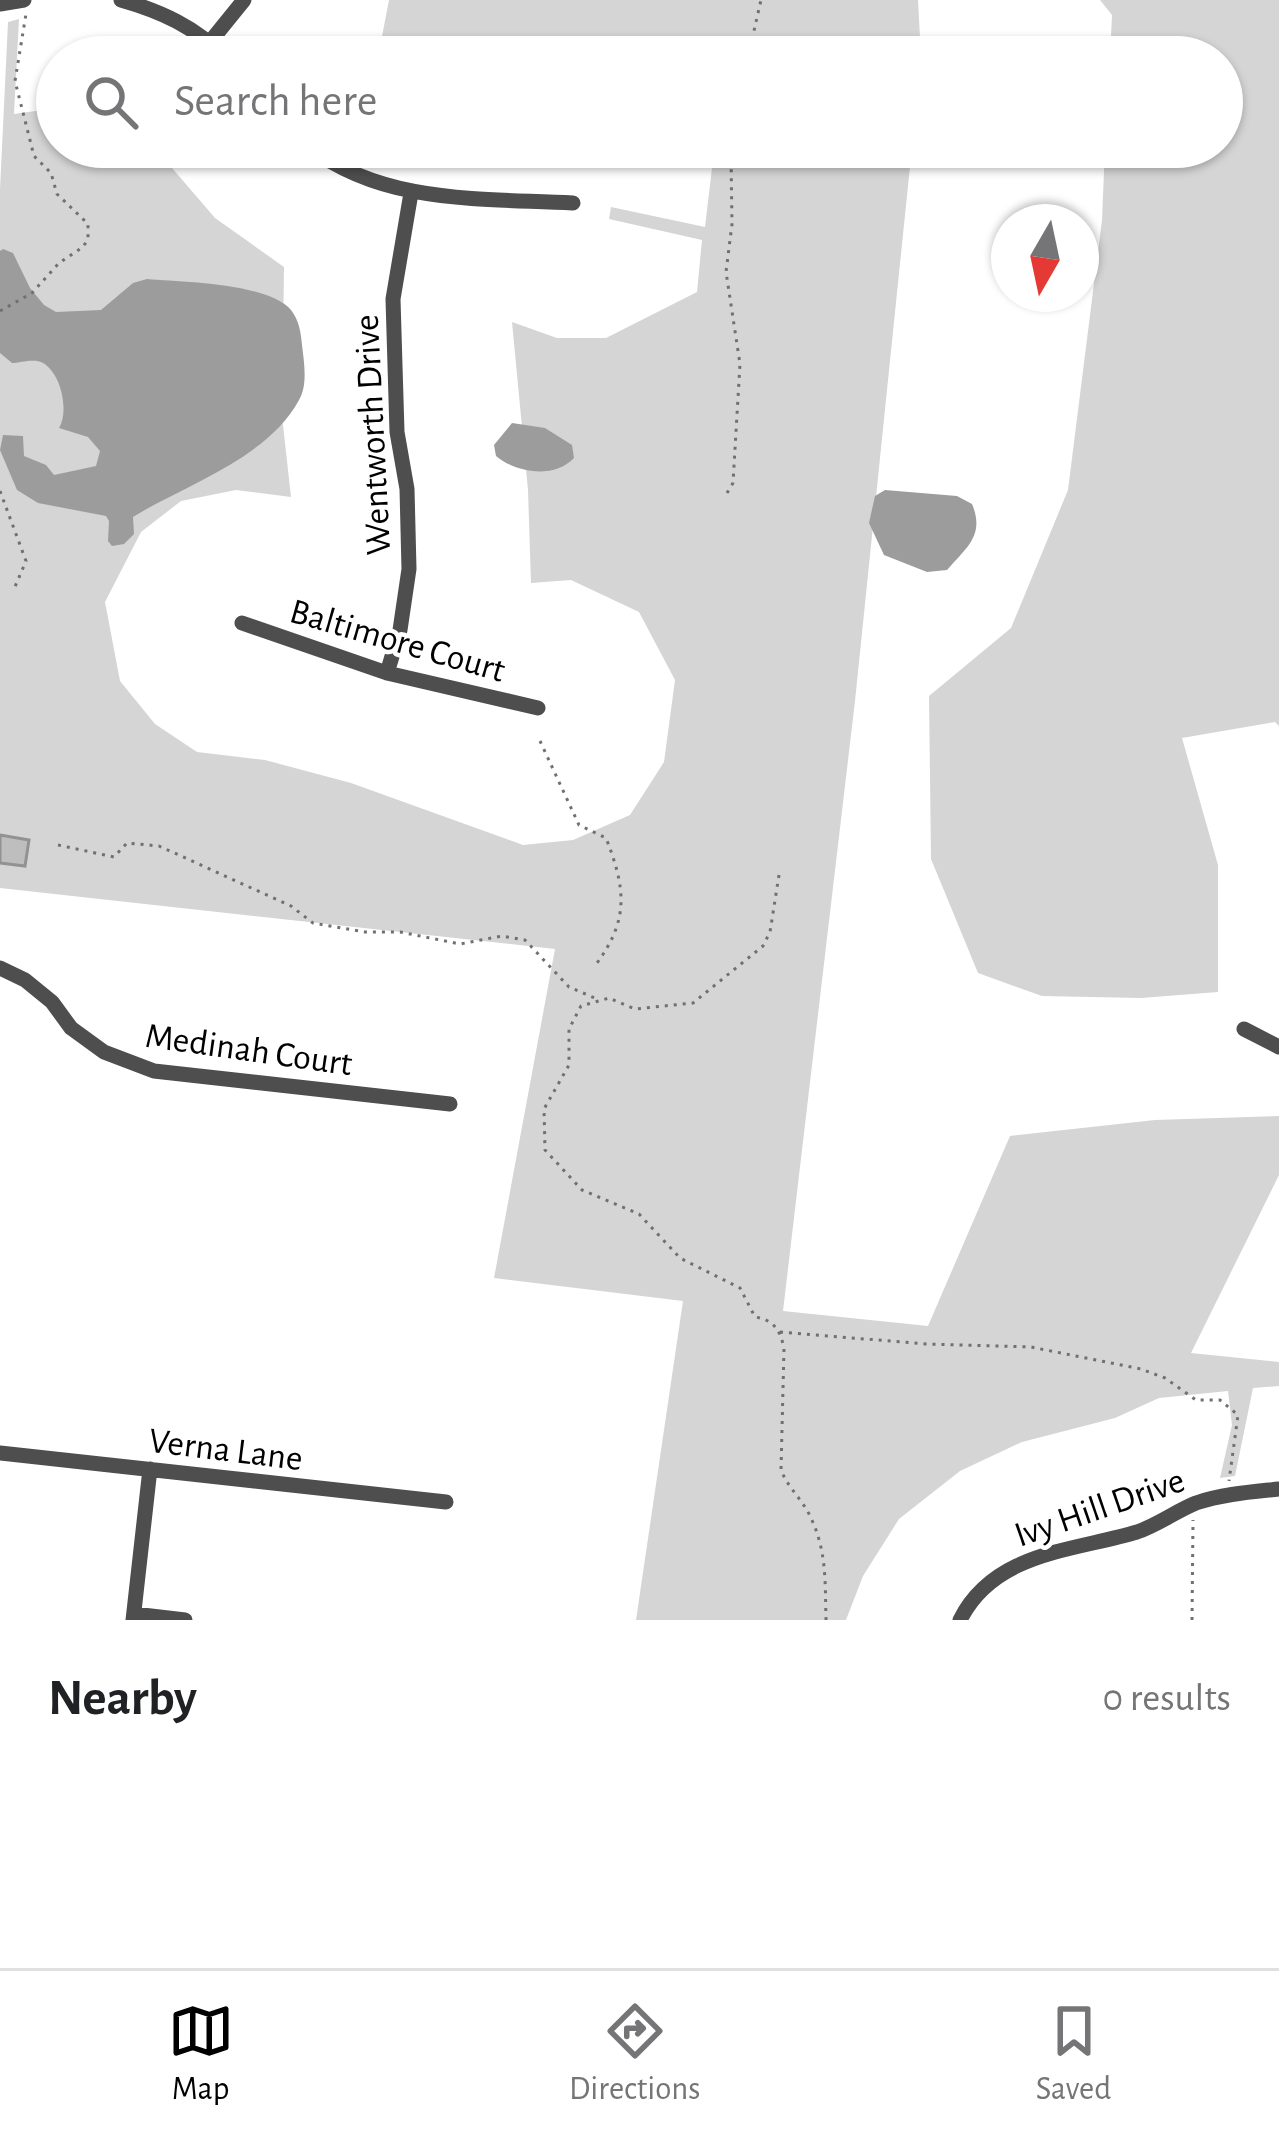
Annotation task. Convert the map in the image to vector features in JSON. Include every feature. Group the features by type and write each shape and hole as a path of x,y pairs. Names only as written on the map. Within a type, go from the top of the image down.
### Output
{"street":[{"path":"121,0 152,9 199,36"},
{"path":"215,36 244,0"},
{"path":"0,4 26,3"},
{"path":"338,168 410,193 573,202"},
{"name":"Wentworth Drive","path":"387,673 400,630 409,569 393,316 410,193"},
{"name":"Baltimore Court","path":"242,623 387,673 538,708"},
{"name":"Medinah Court","path":"0,968 26,980 52,1002 71,1028 104,1052 154,1072 450,1104"},
{"path":"1244,1029 1279,1047"},
{"name":"Verna Lane","path":"0,1453 446,1502"},
{"path":"150,1469 134,1617 185,1620"},
{"name":"Ivy Hill Drive","path":"960,1620 981,1588 1013,1565 1142,1530 1192,1505 1279,1489"}],"path":[{"path":"753,36 761,0"},
{"path":"26,3 16,61 20,107 36,158"},
{"path":"0,311 43,284 88,239 88,224 64,203 46,168"},
{"path":"727,493 733,483 740,364 726,272 733,224 731,168"},
{"path":"0,491 26,561 14,589"},
{"path":"540,741 579,825 606,838 623,884 614,931 597,963"},
{"path":"58,845 114,857 127,843 159,845 313,922 460,944 502,936 525,940 569,987 598,999"},
{"path":"779,875 770,932 763,946 693,1003 635,1009 609,998 580,1006 569,1029 569,1065 544,1109 545,1150 582,1190 639,1214 680,1258 740,1288 755,1317 770,1321 780,1332 784,1348 781,1469 821,1544 826,1563 826,1620"},
{"path":"780,1332 1031,1347 1141,1369 1165,1378 1196,1400 1220,1400 1238,1415 1229,1495"},
{"path":"1192,1505 1192,1620"}],"shaded area":[{"path":"389,0 918,0 920,36 382,36"},
{"path":"1100,0 1279,0 1279,726 1275,722 1182,738 1218,865 1218,992 1141,998 1042,996 978,973 931,859 929,696 1011,628 1068,490 1090,312 1099,312 1104,168 1243,168 1243,36 1111,36 1112,15"},
{"path":"19,19 14,114 36,111 36,168 172,168 215,218 284,267 282,416 291,497 236,490 181,501 141,532 105,602 120,681 155,724 197,752 265,760 351,783 523,845 573,840 630,815 664,762 675,680 639,612 571,580 531,583 528,490 512,322 557,338 606,338 697,292 702,240 609,219 611,207 705,227 712,168 910,168 855,701 783,1311 928,1326 1010,1136 1155,1120 1279,1116 1279,1175 1191,1353 1279,1362 1279,1386 1253,1388 1235,1476 1220,1478 1232,1425 1228,1391 1159,1398 1115,1418 1022,1442 960,1471 899,1519 863,1576 846,1620 636,1620 683,1301 494,1278 555,949 0,888 0,189 8,22"},
{"path":"3,249 13,253 30,288 56,312 101,310 133,283 147,279 245,289 280,301 294,314 300,331 305,373 299,400 267,439 133,517 134,534 124,544 112,546 106,516 38,503 17,490 0,450 3,435 23,436 24,456 46,465 54,475 96,466 100,451 88,437 59,428 62,394 50,368 36,361 12,363 0,353"},
{"path":"512,423 545,428 572,445 574,458 546,471 524,470 504,462 496,456 494,445"},
{"path":"885,490 957,496 972,504 975,532 947,570 927,572 884,555 869,523 875,496"}],"building":[{"path":"0,835 29,840 25,866 0,863"}]}
